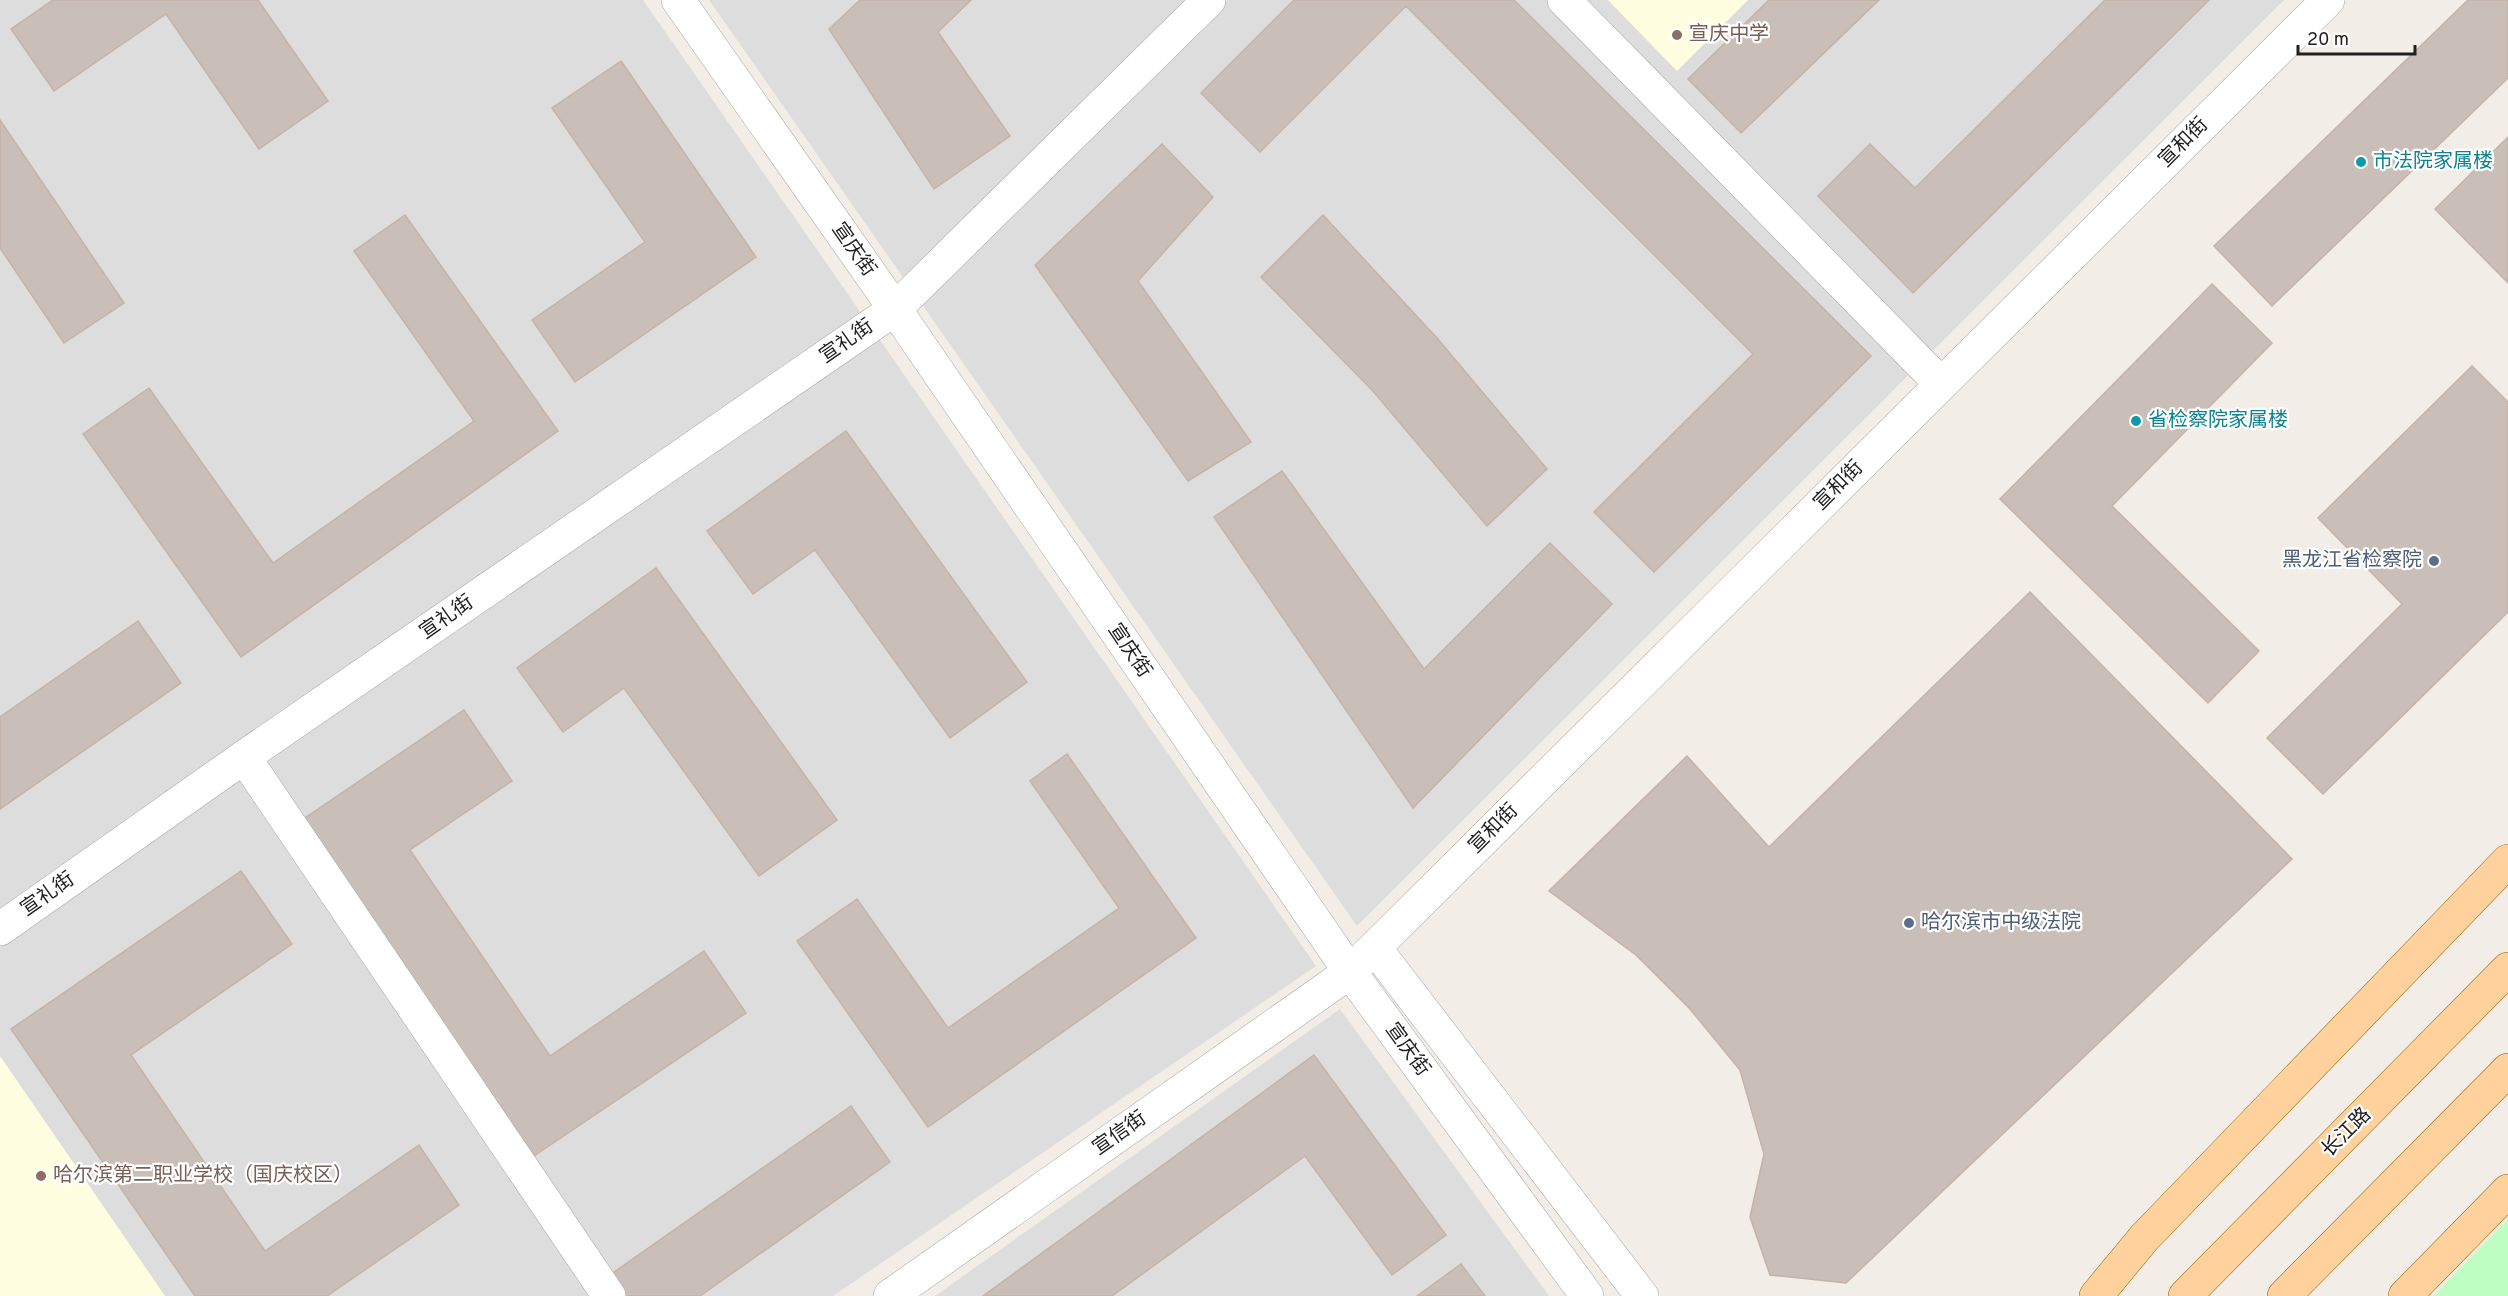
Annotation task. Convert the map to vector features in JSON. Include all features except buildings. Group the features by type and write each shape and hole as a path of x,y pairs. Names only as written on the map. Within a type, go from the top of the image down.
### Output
{"main road":[{"path":"2096,1296 2144,1238 2508,861"},
{"name":"长江路","path":"2185,1296 2508,969"},
{"path":"2284,1296 2508,1070"},
{"path":"2405,1296 2508,1191"}],"street":[{"name":"宣庆街","path":"678,0 895,309 1350,972 1587,1296"},
{"name":"宣礼街","path":"0,929 244,757 895,309 1209,0"},
{"path":"1564,0 1941,384"},
{"name":"宣和街","path":"1350,972 2328,0"},
{"path":"244,757 609,1296"},
{"path":"1375,948 1642,1296"},
{"name":"宣信街","path":"890,1296 1350,972"}],"shaded area":[{"path":"0,0 643,0 1316,966 833,1296 0,1296"},
{"path":"709,0 2284,0 1357,926"},
{"name":"宣庆中学","path":"1608,0 1748,0 1677,71"},
{"path":"1340,1009 1549,1296 935,1296"},
{"name":"哈尔滨第二职业学校（国庆校区）","path":"0,1056 165,1296 0,1296"}],"green space":[{"path":"2508,1219 2508,1296 2433,1296"}],"place":[{"name":"宣庆中学","path":"1677,35"},
{"name":"市法院家属楼","path":"2361,162"},
{"name":"省检察院家属楼","path":"2136,421"},
{"name":"黑龙江省检察院","path":"2434,561"},
{"name":"哈尔滨市中级法院","path":"1909,923"},
{"name":"哈尔滨第二职业学校（国庆校区）","path":"41,1176"}]}
